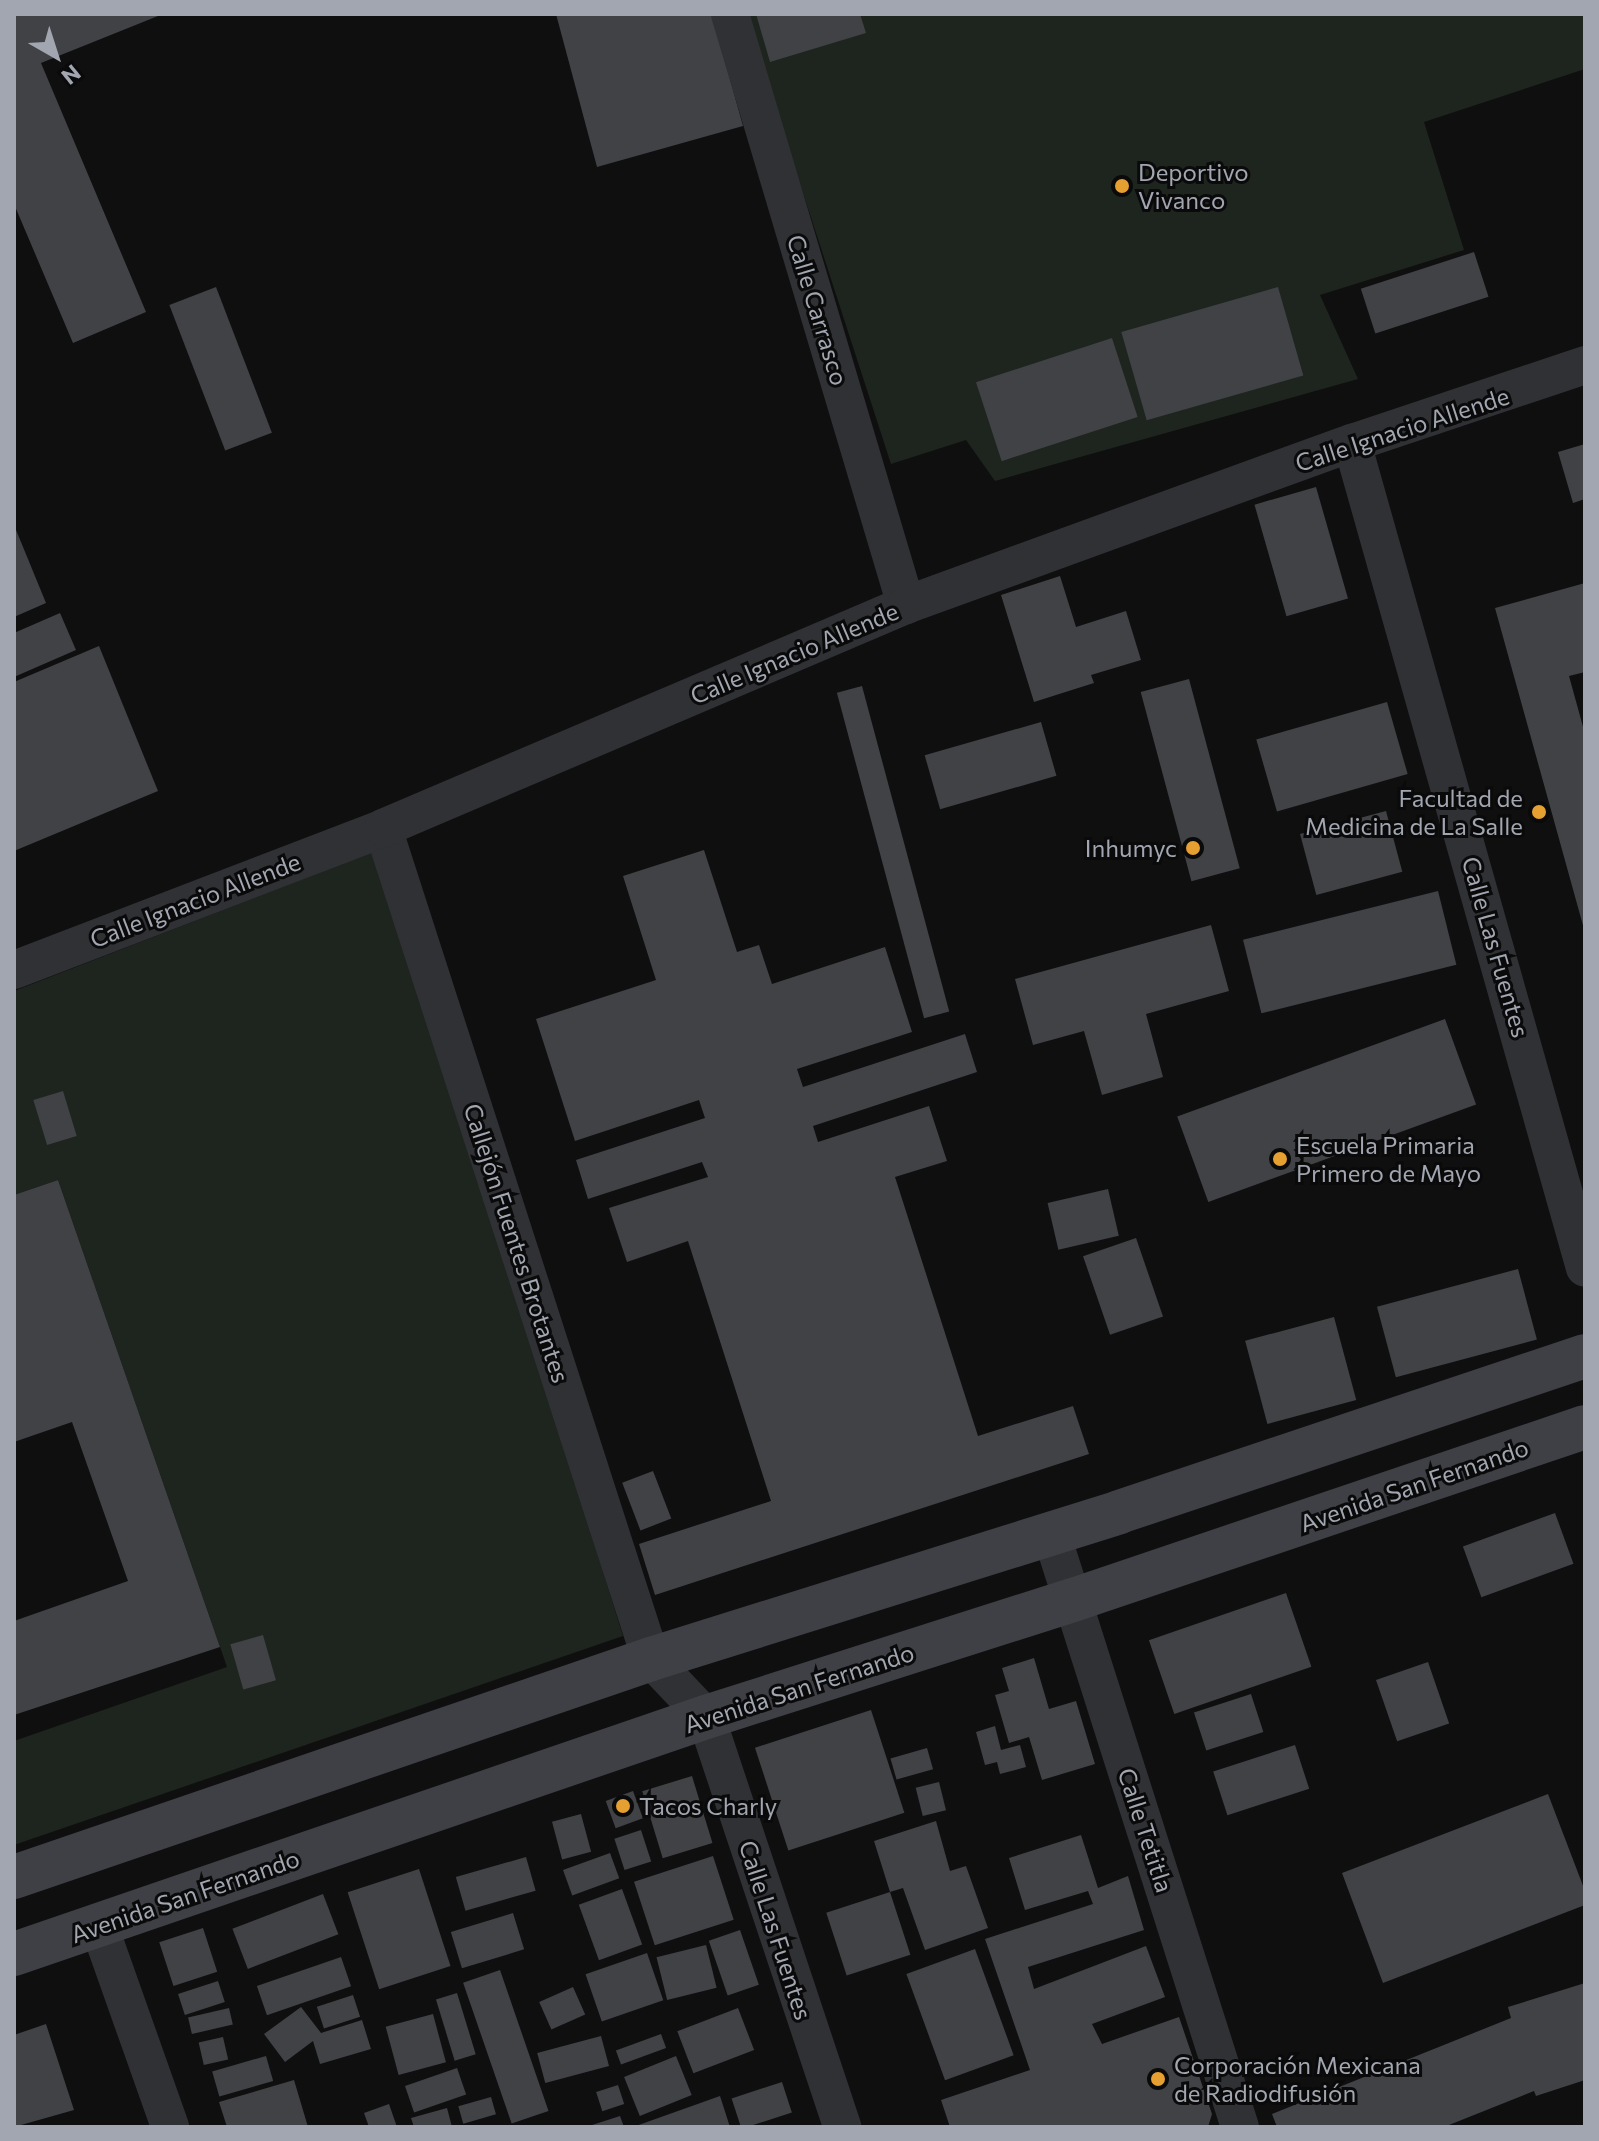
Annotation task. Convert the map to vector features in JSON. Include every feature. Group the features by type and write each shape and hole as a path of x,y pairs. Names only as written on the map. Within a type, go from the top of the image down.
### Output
{"main road":[{"path":"14,1877 651,1659 1051,1533 1585,1356"},
{"name":"Avenida San Fernando","path":"14,1954 706,1717 1073,1600 1585,1427"}],"street":[{"name":"Calle Carrasco","path":"730,14 906,605"},
{"name":"Calle Ignacio Allende","path":"14,970 383,828 906,605 1352,443 1585,365"},
{"name":"Calle Las Fuentes","path":"1352,443 1585,1268"},
{"name":"Callejón Fuentes Brotantes","path":"383,828 651,1659"},
{"name":"Calle Tetitla","path":"1051,1533 1240,2127"},
{"name":"Calle Las Fuentes","path":"651,1659 706,1717 842,2127"},
{"path":"99,1926 170,2127"}],"shaded area":[{"name":"Deportivo Vivanco","path":"745,14 1585,14 1585,69 1424,122 1464,250 1320,295 1358,379 995,481 966,440 891,464"},
{"path":"378,850 623,1636 14,1845 14,1741 227,1667 58,1180 14,1195 14,991"}],"building":[{"path":"14,14 163,14 41,63 146,312 73,343 14,204"},
{"path":"556,14 712,14 743,126 597,167"},
{"path":"756,14 860,14 866,33 770,62"},
{"path":"1474,252 1489,297 1375,333 1361,289"},
{"path":"216,287 272,433 225,451 169,305"},
{"path":"1278,287 1303,375 1147,420 1121,332"},
{"path":"1112,338 1138,417 1002,461 976,382"},
{"path":"1585,444 1585,499 1573,503 1558,452"},
{"path":"1316,487 1348,599 1286,616 1254,505"},
{"path":"14,525 46,603 14,617"},
{"path":"1060,576 1076,627 1126,611 1141,660 1091,675 1094,683 1034,702 1001,595"},
{"path":"1585,583 1585,672 1569,676 1585,734 1584,929 1495,608"},
{"path":"60,613 76,650 14,677 14,633"},
{"path":"99,646 158,791 14,851 14,682"},
{"path":"1189,679 1240,868 1191,881 1141,692"},
{"path":"862,686 949,1012 924,1018 837,693"},
{"path":"1387,702 1408,774 1277,812 1256,739"},
{"path":"1041,722 1056,776 940,809 925,755"},
{"path":"1386,811 1402,872 1316,895 1300,834"},
{"path":"704,850 737,952 759,945 772,984 885,947 912,1032 797,1069 803,1087 965,1034 977,1072 813,1126 818,1142 929,1106 947,1161 895,1177 978,1436 1073,1406 1089,1454 655,1595 639,1544 771,1501 688,1241 627,1262 609,1208 708,1177 702,1162 588,1199 576,1160 705,1118 699,1100 575,1141 536,1019 656,980 623,876"},
{"path":"1438,891 1456,965 1261,1013 1243,940"},
{"path":"1211,925 1229,991 1146,1014 1163,1077 1102,1095 1084,1031 1033,1045 1015,979"},
{"path":"1445,1019 1476,1105 1208,1202 1177,1116"},
{"path":"63,1091 77,1136 47,1145 33,1100"},
{"path":"58,1180 220,1647 14,1715 14,1621 128,1581 72,1422 14,1442 14,1195"},
{"path":"1108,1189 1119,1236 1058,1250 1048,1203"},
{"path":"1136,1238 1163,1316 1110,1335 1083,1256"},
{"path":"1518,1269 1537,1340 1396,1377 1377,1307"},
{"path":"1334,1317 1356,1400 1267,1424 1245,1341"},
{"path":"653,1471 671,1519 640,1530 622,1483"},
{"path":"1555,1513 1573,1564 1481,1597 1463,1547"},
{"path":"1286,1593 1311,1667 1174,1714 1149,1640"},
{"path":"263,1635 276,1680 243,1690 230,1644"},
{"path":"1034,1658 1049,1709 1076,1701 1095,1764 1042,1780 1029,1737 1009,1743 995,1695 1009,1691 1002,1668"},
{"path":"1428,1662 1449,1723 1397,1741 1376,1680"},
{"path":"1251,1694 1263,1732 1206,1751 1194,1713"},
{"path":"871,1710 904,1813 788,1850 755,1748"},
{"path":"995,1726 1001,1750 1020,1745 1026,1767 1000,1774 997,1762 985,1765 976,1732"},
{"path":"1295,1745 1309,1789 1227,1815 1213,1772"},
{"path":"927,1748 933,1769 897,1780 890,1758"},
{"path":"692,1776 712,1843 663,1858 642,1791"},
{"path":"939,1782 946,1810 923,1816 916,1788"},
{"path":"633,1791 643,1818 616,1828 606,1801"},
{"path":"1548,1794 1585,1891 1585,1905 1383,1983 1342,1873"},
{"path":"581,1814 591,1852 562,1859 552,1822"},
{"path":"936,1821 950,1871 966,1866 988,1928 925,1950 903,1888 890,1892 874,1841"},
{"path":"641,1830 651,1861 625,1870 614,1839"},
{"path":"1081,1835 1098,1888 1128,1876 1144,1930 1028,1967 1034,1989 1146,1946 1165,1997 1092,2024 1102,2044 1179,2017 1212,2114 1208,2127 950,2127 941,2100 1030,2070 985,1939 1093,1904 1088,1891 1025,1910 1009,1858"},
{"path":"610,1853 619,1878 572,1895 563,1870"},
{"path":"713,1856 734,1920 655,1945 634,1882"},
{"path":"526,1857 536,1891 465,1911 456,1877"},
{"path":"419,1869 451,1966 379,1989 348,1892"},
{"path":"622,1889 642,1944 599,1960 579,1905"},
{"path":"890,1892 910,1955 847,1975 826,1913"},
{"path":"323,1894 338,1934 248,1969 232,1929"},
{"path":"513,1913 524,1949 462,1968 451,1932"},
{"path":"203,1928 217,1972 173,1986 159,1942"},
{"path":"740,1930 759,1985 728,1996 709,1941"},
{"path":"706,1945 717,1988 667,2000 657,1957"},
{"path":"975,1949 1014,2055 945,2080 906,1974"},
{"path":"647,1953 663,2000 602,2021 586,1974"},
{"path":"341,1957 351,1986 267,2015 257,1986"},
{"path":"500,1970 549,2111 512,2124 463,1983"},
{"path":"218,1981 225,2002 185,2015 178,1994"},
{"path":"1585,1983 1585,2080 1536,2096 1534,2091 1444,2127 1277,2127 1272,2114 1511,2018 1508,2007"},
{"path":"573,1987 585,2014 551,2029 539,2002"},
{"path":"457,1993 476,2054 455,2061 436,1999"},
{"path":"353,1995 360,2017 324,2029 317,2007"},
{"path":"301,2007 321,2033 362,2020 371,2049 320,2064 313,2041 285,2062 264,2034"},
{"path":"229,2008 233,2025 192,2034 188,2017"},
{"path":"738,2008 754,2050 693,2073 677,2031"},
{"path":"433,2014 446,2062 399,2075 386,2027"},
{"path":"46,2024 74,2110 14,2127 14,2035"},
{"path":"661,2034 666,2048 621,2065 616,2050"},
{"path":"601,2036 609,2066 545,2083 537,2053"},
{"path":"223,2037 228,2059 204,2065 199,2043"},
{"path":"266,2056 273,2081 219,2096 212,2071"},
{"path":"676,2056 692,2095 640,2116 624,2077"},
{"path":"457,2068 466,2094 414,2112 405,2086"},
{"path":"294,2080 308,2127 227,2127 219,2102"},
{"path":"782,2082 792,2112 741,2127 732,2098"},
{"path":"618,2085 624,2104 602,2111 596,2092"},
{"path":"720,2096 730,2127 633,2127"},
{"path":"491,2097 496,2114 463,2124 458,2106"},
{"path":"389,2104 397,2127 369,2127 364,2113"},
{"path":"447,2108 452,2127 414,2127 411,2118"},
{"path":"620,2116 624,2127 589,2126"}],"place":[{"name":"Deportivo Vivanco","path":"1122,186"},
{"name":"Facultad de Medicina de La Salle","path":"1539,812"},
{"name":"Inhumyc","path":"1193,848"},
{"name":"Escuela Primaria Primero de Mayo","path":"1280,1159"},
{"name":"Tacos Charly","path":"623,1806"},
{"name":"Corporación Mexicana de Radiodifusión","path":"1158,2079"}]}
